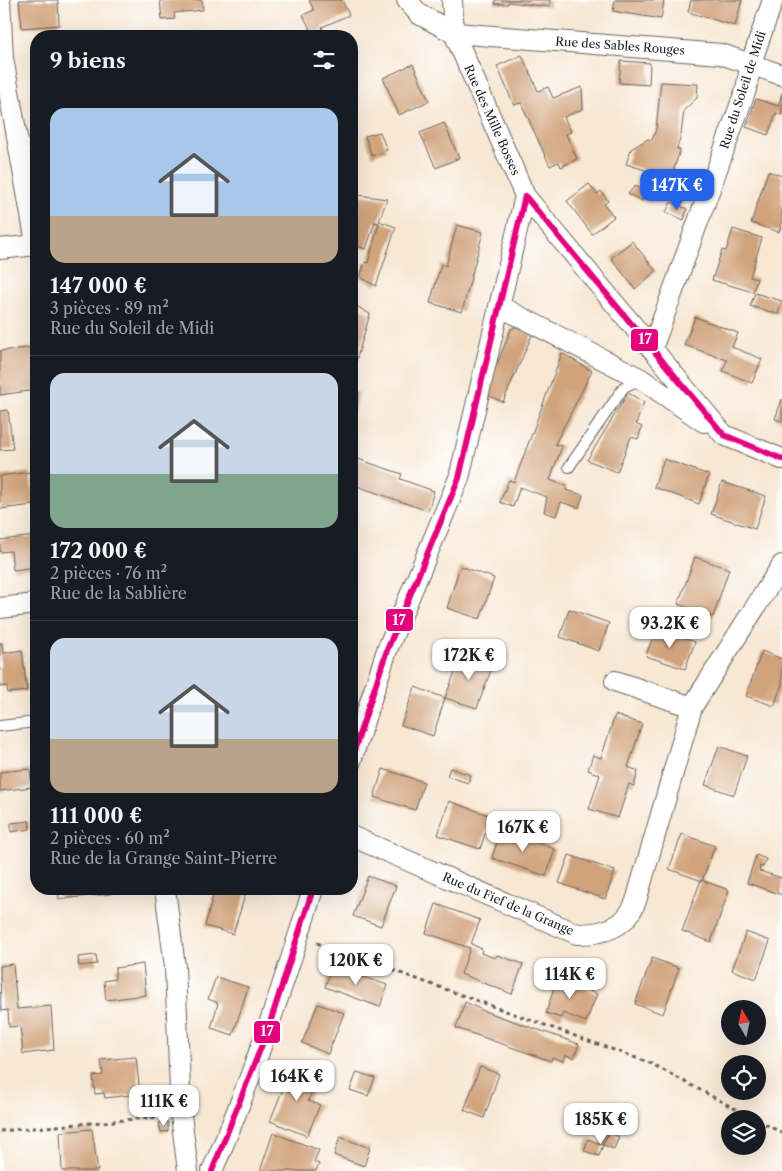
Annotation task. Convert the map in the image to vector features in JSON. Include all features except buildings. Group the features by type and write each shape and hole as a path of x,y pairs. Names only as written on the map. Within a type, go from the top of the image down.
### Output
{"street":[{"path":"0,0 2,58 30,211"},
{"path":"407,0 419,14 454,33"},
{"name":"Rue des Mille Bosses","path":"452,0 454,33 525,196 724,435"},
{"name":"Rue du Soleil de Midi","path":"652,349 746,89 751,63 773,0"},
{"name":"Rue des Sables Rouges","path":"454,33 721,54 782,75"},
{"path":"358,740 388,650 459,478 525,196"},
{"path":"0,249 30,245"},
{"name":"Rue des Mille Bosses","path":"499,306 641,379 724,435 782,459"},
{"name":"Rue du Fief de la Grange","path":"358,839 577,934 592,934 616,928 624,922 636,901 692,707 782,564"},
{"path":"0,608 30,605"},
{"path":"615,681 692,707"},
{"path":"166,895 175,967 181,1115 188,1171"},
{"path":"212,1171 234,1120 311,895"}],"lane":[{"path":"569,467 624,387 641,379"},
{"path":"0,726 30,723"}],"path":[{"path":"298,937 650,1063 737,1110"},
{"path":"0,1132 181,1115"},
{"path":"766,1125 782,1134"}],"transit line":[{"name":"17","path":"525,196 724,435 782,459"},
{"name":"17","path":"358,739 387,650 459,478 525,196"},
{"name":"17","path":"212,1171 267,1032 311,895"}]}
